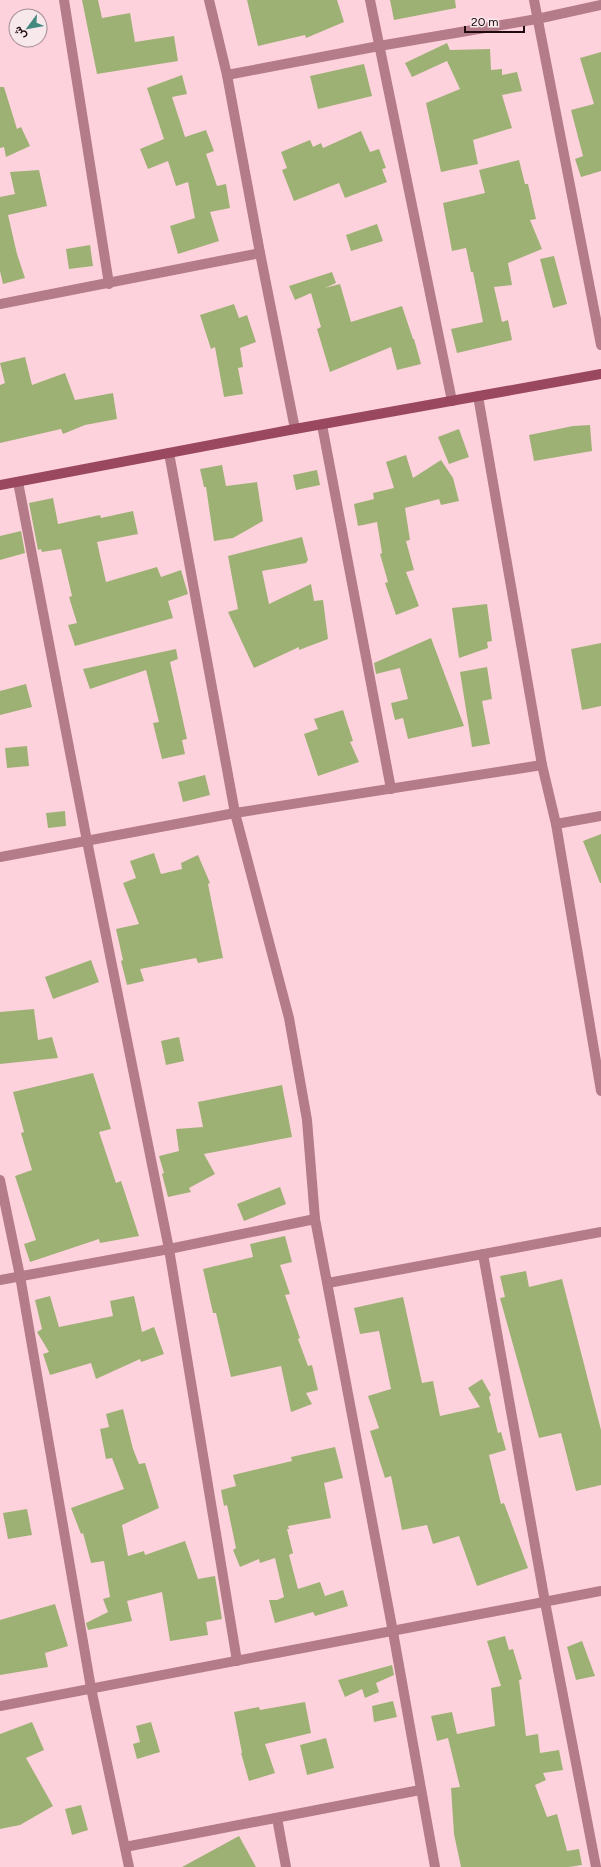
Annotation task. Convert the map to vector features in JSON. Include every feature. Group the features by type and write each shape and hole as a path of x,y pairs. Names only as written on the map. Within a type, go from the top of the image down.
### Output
{"street":[{"path":"64,0 109,284"},
{"path":"210,0 227,75 260,254 295,429"},
{"path":"370,0 452,401"},
{"path":"534,0 601,345"},
{"path":"227,75 379,46 537,19 601,5"},
{"path":"0,304 260,254"},
{"path":"0,485 295,429 601,374"},
{"path":"478,396 542,765 556,824 601,1091"},
{"path":"322,425 391,789"},
{"path":"169,454 235,813 290,1018 307,1120 315,1219 393,1632 420,1790 435,1867"},
{"path":"18,482 87,841 169,1250 237,1661"},
{"path":"0,857 235,813 542,765"},
{"path":"556,824 601,816"},
{"path":"0,1180 20,1276 91,1688 126,1847 129,1867"},
{"path":"0,1280 169,1250 315,1219"},
{"path":"328,1283 601,1232"},
{"path":"483,1254 544,1602 596,1867"},
{"path":"0,1706 601,1591"},
{"path":"126,1847 420,1790"},
{"path":"276,1818 286,1867"}],"building":[{"path":"82,0 98,0 102,18 130,13 135,42 174,36 178,61 97,74"},
{"path":"247,0 337,0 344,22 306,38 305,35 258,46"},
{"path":"390,0 455,0 456,8 394,20"},
{"path":"447,43 450,50 490,49 491,70 502,69 502,75 517,72 522,91 502,95 512,128 473,140 478,164 441,172 426,103 460,89 447,61 412,77 405,63"},
{"path":"601,52 601,171 581,177 575,159 583,156 571,110 594,104 580,58"},
{"path":"364,64 372,96 318,109 310,76"},
{"path":"182,75 187,94 172,97 185,137 206,130 214,151 206,154 217,186 226,184 230,208 210,212 219,241 178,254 170,226 195,218 188,182 176,186 168,161 148,169 140,149 164,139 147,88"},
{"path":"0,87 4,87 17,129 21,127 30,146 6,157 4,147 0,148"},
{"path":"361,131 370,152 379,149 386,168 382,169 387,182 345,198 339,183 294,201 282,170 287,168 281,152 310,140 313,147 321,143 323,148"},
{"path":"519,160 525,184 528,184 536,219 530,220 542,249 508,263 512,285 494,287 502,322 508,320 512,340 457,353 451,329 483,322 473,272 471,272 466,248 452,251 443,203 485,193 479,170"},
{"path":"39,170 47,206 8,215 17,254 25,278 3,284 0,271 0,197 15,194 10,172"},
{"path":"377,224 383,241 351,251 346,235"},
{"path":"90,245 93,266 69,269 66,249"},
{"path":"554,256 567,304 553,308 540,259"},
{"path":"332,272 336,283 325,288 340,284 351,322 402,306 421,364 397,370 391,347 330,372 317,329 321,327 311,293 295,300 289,286"},
{"path":"234,304 239,318 247,315 256,342 240,348 243,367 238,368 243,394 224,397 215,347 211,349 200,315"},
{"path":"25,357 32,385 65,373 75,400 113,393 117,419 85,425 63,434 61,429 0,443 0,385 5,383 0,363"},
{"path":"590,425 592,451 534,461 529,435 573,426"},
{"path":"459,429 469,457 449,464 438,437"},
{"path":"406,455 413,478 441,460 453,478 459,501 441,505 439,499 405,508 410,540 406,541 414,570 406,572 419,606 396,615 385,583 388,582 380,554 382,553 377,522 358,526 354,504 374,499 373,493 394,488 386,462"},
{"path":"222,465 226,486 257,482 263,521 233,538 214,541 206,487 204,487 200,469"},
{"path":"317,470 320,485 296,490 293,475"},
{"path":"53,498 58,524 100,515 101,518 133,511 138,534 97,542 106,582 157,567 161,577 181,570 188,594 168,601 173,618 75,646 68,625 77,623 69,597 72,596 61,549 42,552 41,549 38,550 29,503"},
{"path":"21,531 25,553 0,560 0,536"},
{"path":"302,537 308,560 306,563 262,571 269,604 311,584 314,601 323,600 328,639 299,650 299,647 254,668 228,612 238,609 228,556"},
{"path":"487,604 492,641 487,642 488,648 459,658 452,608"},
{"path":"431,638 464,726 408,739 403,718 395,720 391,703 408,699 400,668 376,674 374,663"},
{"path":"601,643 601,706 582,710 571,649"},
{"path":"176,649 178,659 170,662 187,739 182,740 185,754 162,759 153,723 159,722 146,670 90,689 83,669"},
{"path":"487,667 492,699 482,701 490,744 472,747 460,672"},
{"path":"26,684 32,707 0,715 0,691"},
{"path":"343,710 353,741 350,742 359,762 318,776 304,734 318,729 314,719"},
{"path":"27,746 29,766 7,768 5,748"},
{"path":"205,775 210,795 183,802 178,782"},
{"path":"65,811 66,826 48,828 46,813"},
{"path":"601,834 601,883 600,883 583,841"},
{"path":"154,853 161,874 182,869 181,863 198,855 210,883 208,884 223,958 198,963 196,958 140,969 144,981 127,985 121,961 123,960 116,929 139,924 123,883 136,878 130,861"},
{"path":"91,960 99,982 53,999 45,977"},
{"path":"34,1009 38,1040 52,1037 58,1058 0,1064 0,1012"},
{"path":"179,1037 184,1061 166,1065 161,1041"},
{"path":"93,1073 111,1129 99,1132 116,1183 121,1181 139,1236 100,1243 99,1239 30,1262 24,1244 36,1240 15,1176 32,1170 21,1133 24,1132 13,1092"},
{"path":"282,1085 292,1137 204,1154 215,1174 189,1188 191,1192 168,1197 162,1174 164,1173 159,1156 179,1151 176,1129 203,1127 198,1102"},
{"path":"280,1187 286,1204 244,1221 237,1204"},
{"path":"285,1236 292,1262 280,1265 290,1294 285,1295 308,1366 312,1365 318,1390 306,1393 312,1404 291,1412 281,1366 231,1377 216,1313 213,1313 203,1269 253,1257 250,1244"},
{"path":"526,1271 529,1287 562,1279 601,1430 601,1485 576,1491 561,1433 539,1438 500,1298 505,1297 500,1276"},
{"path":"50,1296 59,1327 113,1316 110,1301 134,1296 142,1332 154,1327 164,1354 141,1362 140,1359 96,1379 91,1363 50,1375 43,1354 49,1352 37,1332 42,1329 35,1300"},
{"path":"403,1297 422,1383 433,1381 440,1416 480,1407 468,1388 482,1379 491,1395 489,1397 498,1433 501,1432 506,1450 489,1455 501,1504 504,1503 528,1568 477,1586 459,1536 433,1544 427,1525 402,1530 391,1476 385,1478 370,1431 379,1428 368,1396 391,1389 379,1331 360,1334 354,1308"},
{"path":"123,1409 133,1449 139,1464 145,1463 159,1508 122,1525 128,1556 144,1551 145,1555 185,1541 198,1579 215,1576 222,1619 206,1622 208,1635 170,1641 162,1592 127,1601 132,1621 88,1630 86,1623 108,1612 103,1599 110,1597 104,1561 91,1563 83,1533 81,1534 71,1508 124,1489 112,1458 106,1459 100,1429 109,1427 106,1414"},
{"path":"335,1447 343,1478 324,1483 331,1518 288,1526 289,1529 287,1529 293,1553 289,1555 298,1589 320,1582 325,1596 343,1590 348,1606 315,1616 313,1612 275,1623 269,1600 277,1600 284,1597 275,1558 260,1563 259,1559 240,1567 233,1550 236,1548 227,1505 224,1506 221,1490 236,1486 233,1475 292,1461 291,1457"},
{"path":"27,1509 32,1535 8,1539 3,1513"},
{"path":"55,1604 68,1646 45,1653 48,1667 0,1675 0,1620"},
{"path":"505,1636 509,1650 513,1649 522,1679 519,1680 526,1736 538,1734 540,1753 559,1750 563,1770 543,1773 546,1780 535,1785 547,1817 557,1814 567,1851 579,1849 582,1865 569,1867 461,1867 454,1834 451,1788 460,1787 448,1738 437,1741 431,1716 452,1712 457,1734 495,1726 491,1688 501,1686 487,1641"},
{"path":"582,1641 595,1676 576,1680 567,1647"},
{"path":"392,1665 394,1675 376,1683 379,1692 365,1698 362,1689 345,1697 338,1680"},
{"path":"393,1701 397,1717 374,1722 372,1706"},
{"path":"305,1702 311,1733 265,1744 275,1773 249,1781 241,1753 234,1712 259,1707 260,1710"},
{"path":"32,1722 44,1750 26,1758 53,1806 20,1825 0,1829 0,1734"},
{"path":"151,1722 160,1752 137,1759 133,1744 140,1742 136,1726"},
{"path":"326,1738 334,1768 307,1775 300,1745"},
{"path":"81,1805 88,1830 72,1835 65,1809"},
{"path":"239,1836 256,1867 182,1867"}]}
